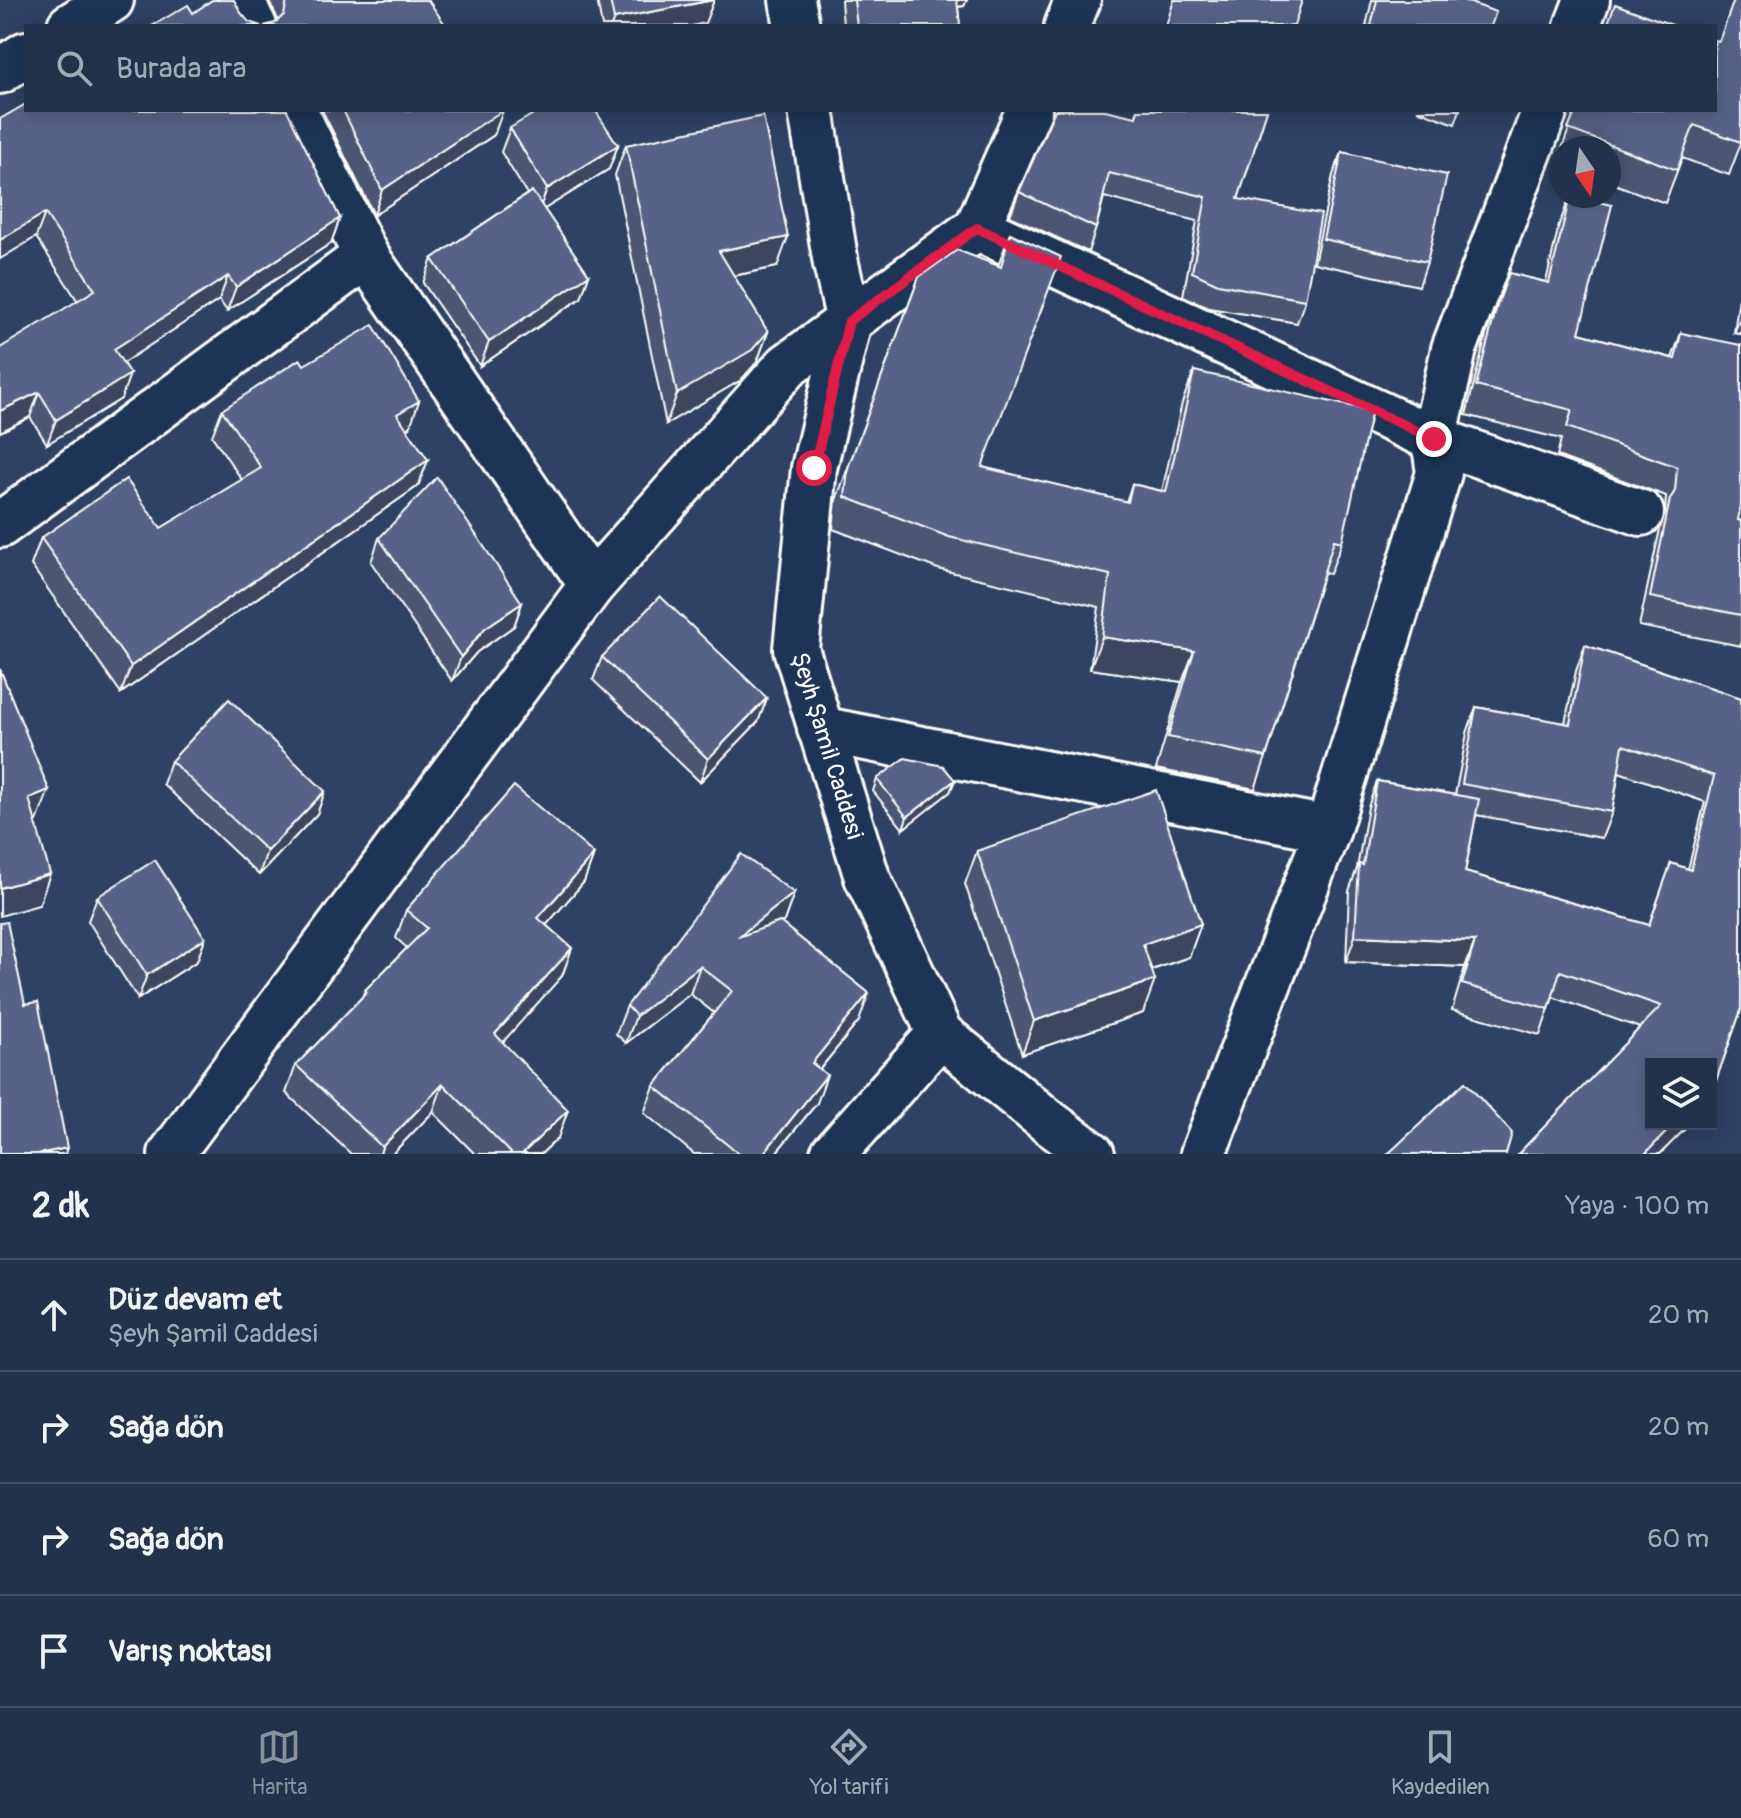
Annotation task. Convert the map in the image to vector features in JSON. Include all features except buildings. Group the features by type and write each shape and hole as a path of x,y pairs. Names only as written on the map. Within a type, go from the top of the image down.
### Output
{"street":[{"path":"73,24 111,0"},
{"path":"241,0 253,24"},
{"path":"792,0 797,24"},
{"path":"1068,24 1078,0"},
{"path":"1578,24 1587,0"},
{"path":"0,71 24,55"},
{"path":"295,112 366,256 592,585"},
{"name":"Şeyh Şamil Caddesi","path":"811,112 849,321 814,468 796,649 867,877 940,1034 1092,1154"},
{"path":"171,1154 592,585 787,366 977,228 1028,112"},
{"path":"1203,1154 1328,829 1439,473 1434,439 1454,349 1544,112"},
{"path":"977,228 1434,439 1641,513"},
{"path":"0,525 366,256"},
{"path":"820,729 1328,829"},
{"path":"833,1154 940,1034"}],"route":[{"path":"814,468 849,321 977,228 1434,439"}]}
